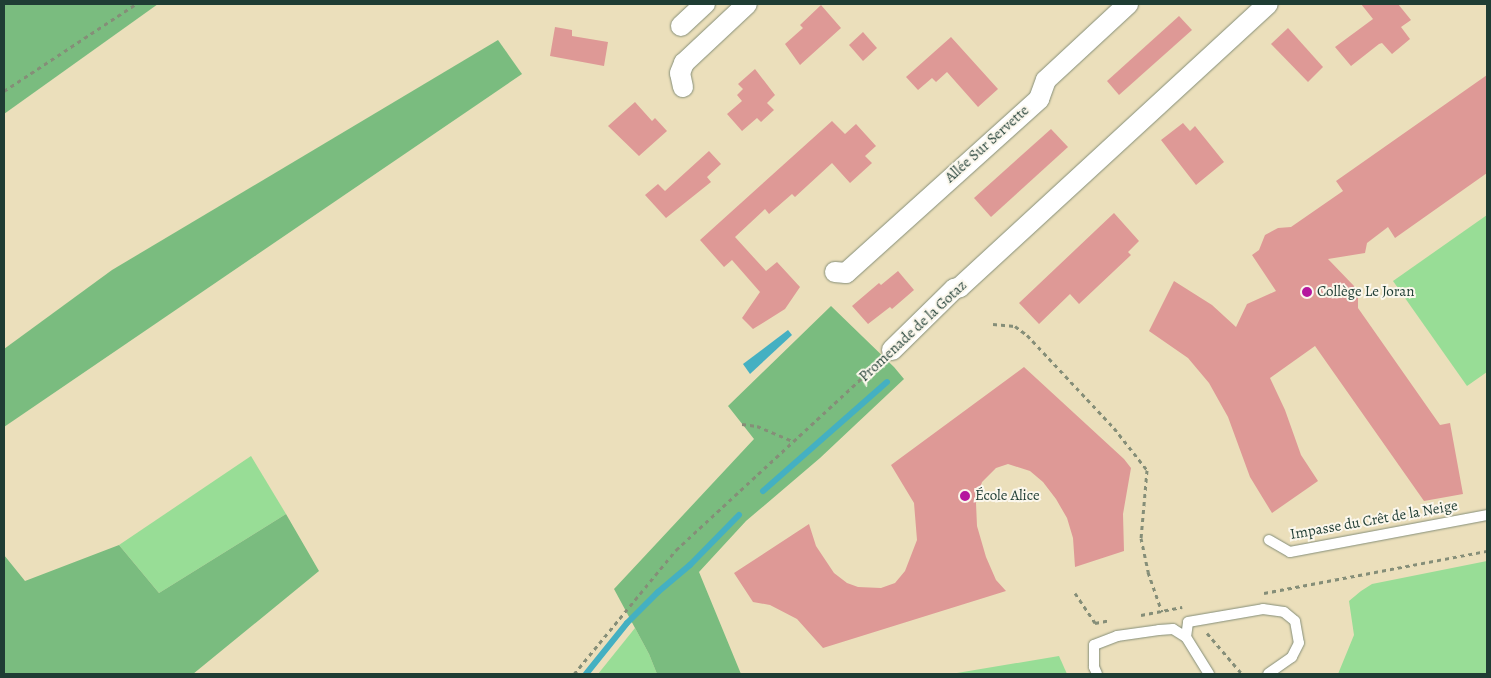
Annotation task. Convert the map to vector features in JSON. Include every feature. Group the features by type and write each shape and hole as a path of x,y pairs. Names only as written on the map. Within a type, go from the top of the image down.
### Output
{"street":[{"path":"681,26 705,4"},
{"path":"683,87 680,73 684,63 747,4"},
{"name":"Allée Sur Servette","path":"835,272 846,273 1039,99 1046,80 1128,4"},
{"name":"Promenade de la Gotaz","path":"892,350 954,289 960,287 1268,4"}],"lane":[{"name":"Impasse du Crêt de la Neige","path":"1269,540 1290,552 1487,514"},
{"path":"1186,637 1188,622 1263,609 1284,612 1295,621 1299,643 1292,657 1268,674"},
{"path":"1097,674 1094,667 1094,645 1118,636 1173,629 1186,637 1209,674"}],"path":[{"path":"4,91 136,4"},
{"path":"993,324 1015,326 1027,335 1114,428 1148,470 1141,538 1148,572 1162,612"},
{"name":"Promenade de la Gotaz","path":"574,674 676,550 892,350"},
{"path":"742,424 757,426 794,441"},
{"path":"1258,594 1487,551"},
{"path":"1075,593 1095,623 1114,620"},
{"path":"1133,616 1189,606 1197,620 1242,674"}],"green space":[{"path":"4,4 158,4 4,114"},
{"path":"498,40 522,74 4,427 4,349 112,270"},
{"path":"1487,215 1487,372 1467,386 1393,281"},
{"path":"831,306 904,379 820,458 746,521 699,572 741,674 657,674 649,654 614,589 754,439 728,406"},
{"path":"251,456 286,514 159,593 119,545"},
{"path":"286,514 319,571 193,674 4,674 4,555 25,581 119,545 159,593"},
{"path":"1487,561 1487,674 1338,674 1354,635 1349,601 1361,591 1372,584"},
{"path":"635,628 657,674 598,674"},
{"path":"1059,656 1067,674 951,674"}],"water":[{"path":"788,330 792,335 750,374 743,364"}],"building":[{"path":"1361,4 1398,4 1411,20 1401,27 1410,39 1392,54 1382,43 1379,44 1351,66 1335,47 1373,19"},
{"path":"821,5 841,28 800,65 785,44 803,28 800,25"},
{"path":"1179,16 1192,30 1119,95 1107,81"},
{"path":"555,27 572,30 572,36 608,42 604,66 550,56"},
{"path":"1288,28 1323,67 1308,82 1271,44"},
{"path":"863,32 877,48 863,61 849,45"},
{"path":"951,37 998,89 978,107 947,72 936,82 932,78 918,90 906,77"},
{"path":"755,69 775,95 767,103 774,110 761,122 757,118 742,131 727,114 742,101 737,95 743,89 738,84"},
{"path":"1487,75 1487,173 1395,238 1388,227 1367,243 1365,253 1328,259 1354,286 1358,297 1358,308 1440,425 1450,423 1463,494 1424,501 1315,346 1270,378 1285,410 1301,455 1318,481 1272,513 1250,477 1228,417 1209,383 1188,358 1149,331 1174,281 1212,305 1236,327 1247,304 1276,291 1252,255 1259,250 1265,235 1278,228 1291,227 1343,191 1336,181"},
{"path":"635,102 652,121 655,118 667,131 639,156 608,126"},
{"path":"832,121 845,134 856,124 876,146 865,156 872,163 850,183 832,163 795,197 792,194 769,214 765,209 735,237 766,271 777,262 800,287 785,309 753,329 742,318 760,292 732,260 724,267 700,240"},
{"path":"1183,123 1190,131 1195,126 1224,162 1196,185 1161,140"},
{"path":"1051,129 1068,147 991,217 974,198"},
{"path":"709,151 721,164 707,177 711,182 666,218 645,195 658,184 665,191"},
{"path":"1114,213 1139,241 1128,252 1131,255 1079,304 1070,294 1039,324 1019,303"},
{"path":"898,271 914,290 892,309 890,307 868,324 852,306 879,283 881,285"},
{"path":"1024,367 1124,459 1131,468 1123,514 1124,551 1075,567 1073,538 1067,518 1056,499 1043,482 1030,471 1008,464 996,468 982,482 976,503 977,526 986,557 996,580 1006,591 823,648 797,619 770,605 753,602 734,573 809,524 816,546 834,573 847,583 858,587 881,588 895,583 905,571 917,540 914,503 891,465"}],"waterway":[{"path":"763,491 887,382"},
{"path":"586,674 627,623 658,592 690,565 739,515"}],"place":[{"name":"Collège Le Joran","path":"1307,292"},
{"name":"École Alice","path":"965,496"}]}
